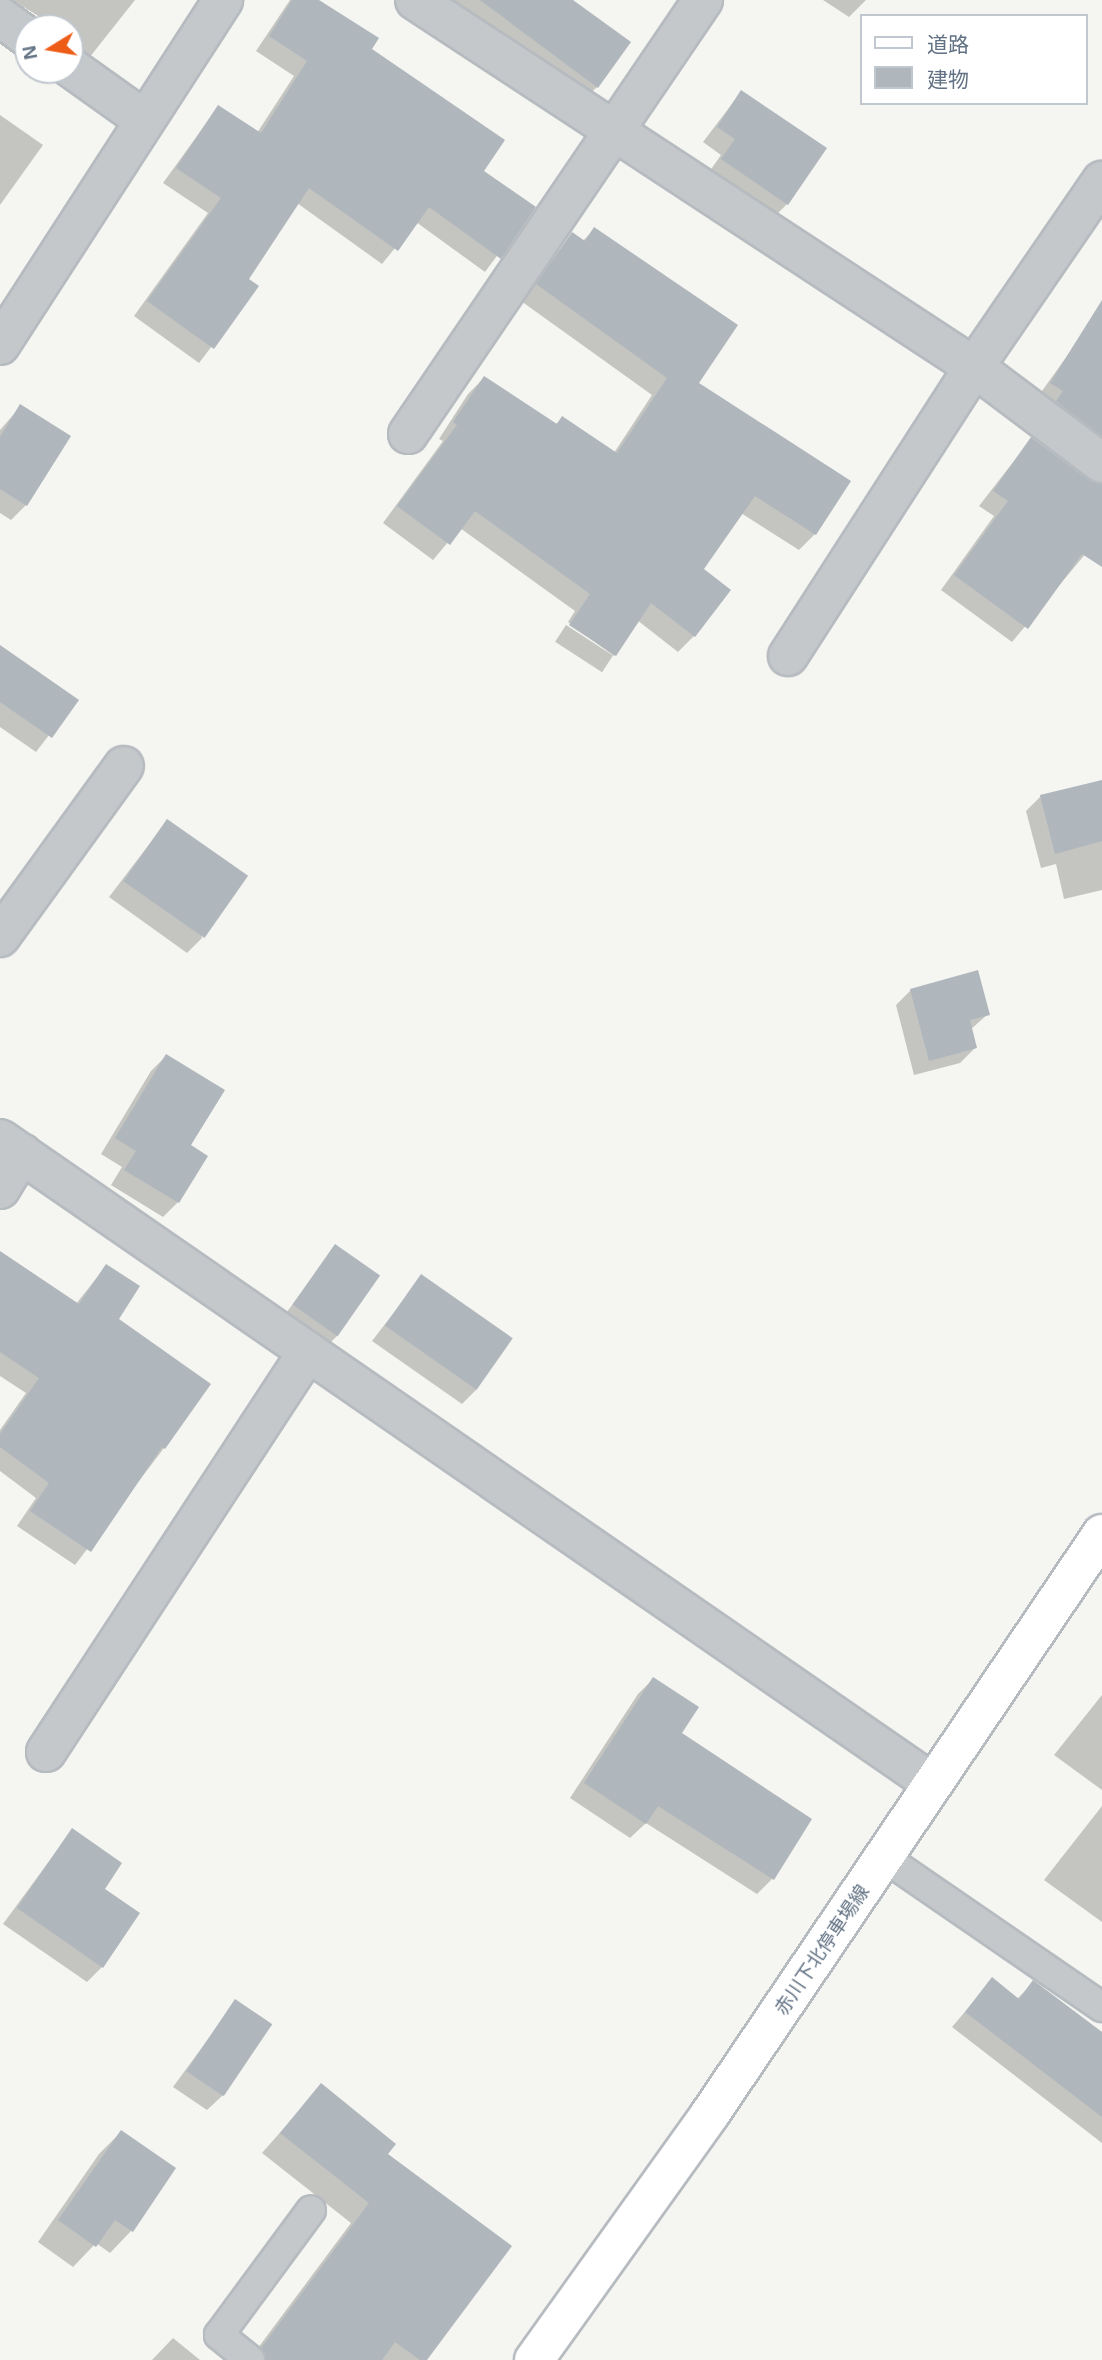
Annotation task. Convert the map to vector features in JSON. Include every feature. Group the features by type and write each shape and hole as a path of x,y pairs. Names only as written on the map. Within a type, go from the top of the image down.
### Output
{"main road":[{"name":"赤川下北停車場線","path":"534,2360 885,1858 932,1783 1102,1534"}],"street":[{"path":"0,345 143,119 223,0"},
{"path":"415,0 974,367 1102,463"},
{"path":"408,433 703,0"},
{"path":"84,77 143,119"},
{"path":"788,656 974,367 1102,181"},
{"path":"0,937 124,766"},
{"path":"0,1189 11,1146 932,1783"},
{"path":"46,1752 307,1353"}],"lane":[{"path":"885,1858 1102,2007"},
{"path":"250,2360 219,2335 311,2210"}],"building":[{"path":"292,0 319,0 379,38 372,49 505,140 484,171 536,207 501,259 429,207 398,251 309,188 249,279 259,286 214,349 147,301 221,198 176,168 218,105 261,133 307,61 269,36"},
{"path":"480,0 573,0 631,42 598,88"},
{"path":"741,90 827,148 788,205 721,159 735,139 717,127"},
{"path":"594,227 738,325 699,383 851,481 816,535 755,496 704,569 731,590 695,637 651,603 616,656 569,625 590,594 475,511 450,545 397,506 457,425 453,422 484,376 557,424 562,416 617,453 667,378 536,284 572,232 585,241"},
{"path":"1102,300 1102,436 1056,401 1063,391 1050,383"},
{"path":"20,404 71,436 27,506 0,489 0,437"},
{"path":"1031,437 1089,480 1102,484 1102,567 1082,554 1028,629 954,575 1008,501 993,491"},
{"path":"0,645 79,700 52,738 0,702"},
{"path":"1102,780 1102,841 1055,854 1040,795"},
{"path":"167,819 248,876 205,938 123,881"},
{"path":"978,970 990,1015 970,1020 977,1048 929,1061 910,989"},
{"path":"166,1054 225,1090 191,1145 208,1156 179,1203 124,1170 136,1151 115,1138"},
{"path":"335,1244 380,1276 338,1336 293,1305"},
{"path":"0,1251 79,1304 106,1264 140,1286 119,1319 211,1384 165,1449 162,1447 91,1552 30,1511 49,1483 0,1447 0,1434 39,1378 0,1352"},
{"path":"421,1274 513,1338 477,1390 385,1326"},
{"path":"653,1677 699,1707 682,1733 812,1819 774,1880 658,1806 646,1824 584,1783"},
{"path":"72,1828 122,1863 105,1889 140,1913 103,1968 17,1908"},
{"path":"992,1977 1019,1999 1033,1980 1102,2032 1102,2117 965,2012"},
{"path":"235,1999 272,2024 224,2096 186,2071"},
{"path":"321,2083 396,2144 388,2154 512,2246 427,2360 420,2360 395,2342 382,2360 266,2360 261,2348 369,2203 280,2133"},
{"path":"121,2130 176,2168 133,2232 115,2220 96,2247 58,2220"}]}
